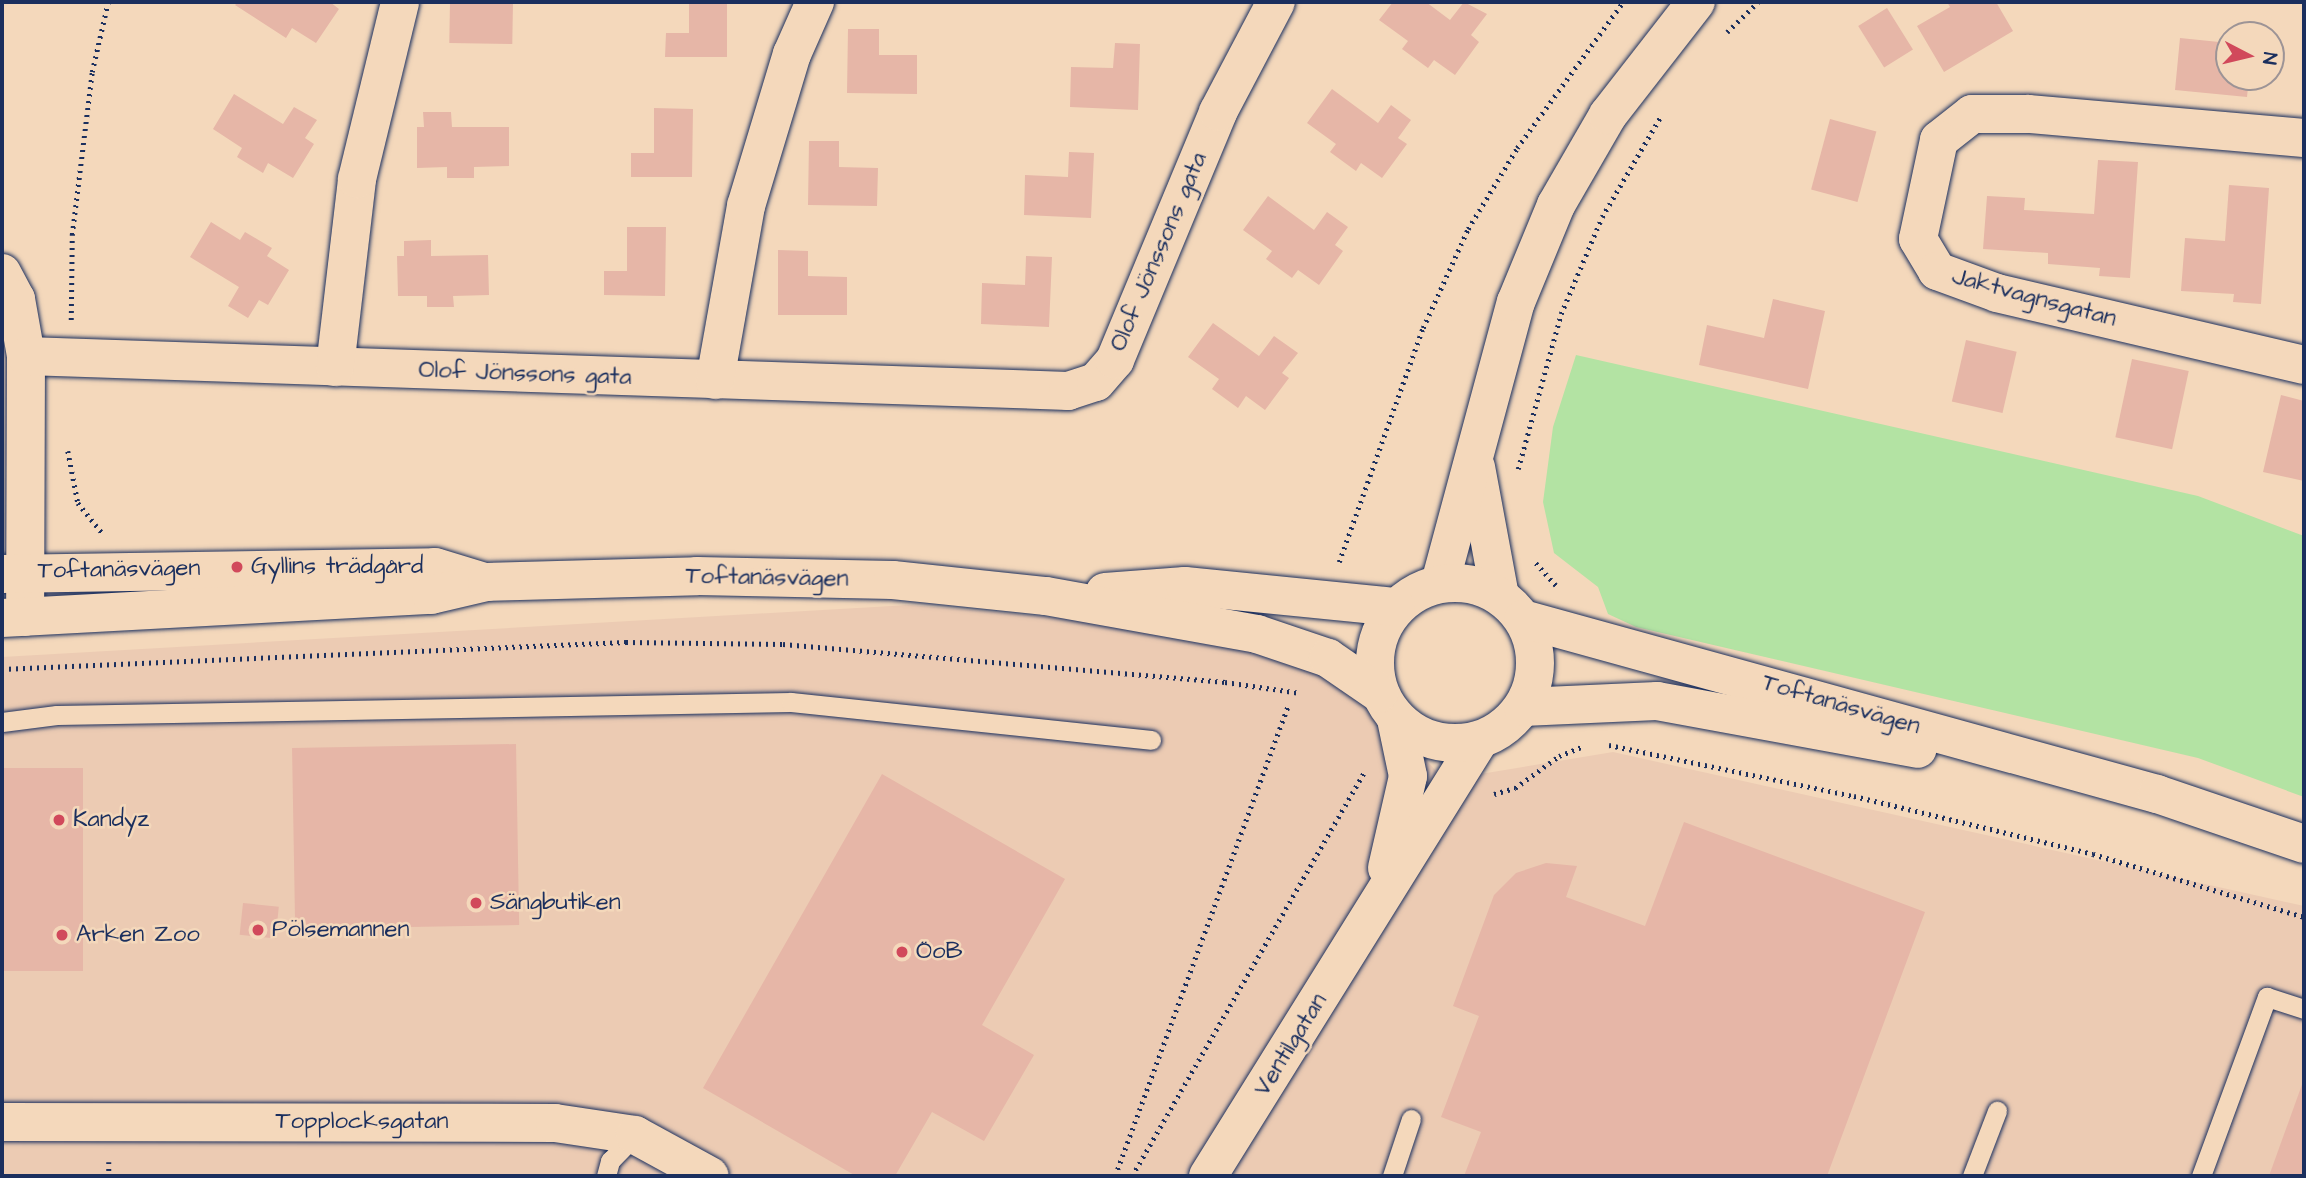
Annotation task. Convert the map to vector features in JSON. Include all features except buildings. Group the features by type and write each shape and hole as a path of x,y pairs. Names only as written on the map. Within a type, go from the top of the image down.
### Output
{"street":[{"path":"335,367 358,179 400,2"},
{"path":"715,380 746,206 792,54 815,2"},
{"name":"Olof Jönssons gata","path":"26,356 1069,391 1096,383 1115,360 1218,112 1276,2"},
{"path":"1440,583 1516,302 1556,205 1608,115 1696,2"},
{"name":"Jaktvagnsgatan","path":"2304,138 2028,114 1972,114 1939,140 1918,239 1937,271 1997,293 2304,365"},
{"path":"2,273 16,299 26,356 12,573 14,617"},
{"path":"1474,457 1512,607 1533,642 1535,673 1523,707 1503,728 1479,741"},
{"name":"Toftanäsvägen","path":"12,573 435,567 487,582"},
{"name":"Toftanäsvägen","path":"14,617 431,595 487,582 736,576 892,580 1046,596 1257,634 1328,658 1422,737 1440,742 1479,741"},
{"name":"Toftanäsvägen","path":"1388,706 1374,665 1378,638 1396,607 1416,591 1440,583 1470,583 1512,607 1582,635 2157,794 2304,844"},
{"name":"Toftanäsvägen","path":"1046,596 1185,586 1396,607"},
{"name":"Toftanäsvägen","path":"1523,707 1657,701 2157,794"},
{"name":"Ventilgatan","path":"1374,914 1401,819 1408,776 1388,706"},
{"name":"Ventilgatan","path":"1208,1176 1374,914 1479,741"},
{"name":"Topplocksgatan","path":"2,1122 555,1122 635,1135 710,1176"}],"lane":[{"path":"2,722 57,715 791,702 1151,740"},
{"path":"2201,1176 2267,997 2304,1009"},
{"path":"1972,1176 1997,1111"},
{"path":"1392,1176 1411,1119"},
{"path":"606,1176 610,1161 635,1135"}],"path":[{"path":"1337,566 1423,328 1468,229 1517,148 1623,2"},
{"path":"1719,41 1758,2"},
{"path":"1515,483 1561,314 1602,217 1662,113"},
{"path":"1530,555 1549,581 1575,598 1582,635"},
{"path":"2,669 599,643 783,644 1225,682 1303,694"},
{"path":"1576,704 1592,743 1645,750 1867,799 2093,854 2304,917"},
{"path":"1115,1176 1288,707"},
{"path":"1132,1176 1335,830 1366,770 1365,757"}],"shaded area":[{"path":"909,605 1317,639 1444,780 1613,752 2304,906 2304,1176 2,1176 2,657"}],"green space":[{"path":"1576,355 2198,496 2304,536 2304,797 2198,758 1636,627 1608,614 1598,587 1554,553 1543,502 1553,427"}],"place":[{"name":"Gyllins trädgård","path":"237,567"},
{"name":"Kandyz","path":"59,820"},
{"name":"Sängbutiken","path":"476,903"},
{"name":"Pölsemannen","path":"258,930"},
{"name":"Arken Zoo","path":"62,935"},
{"name":"ÖoB","path":"902,952"}]}
